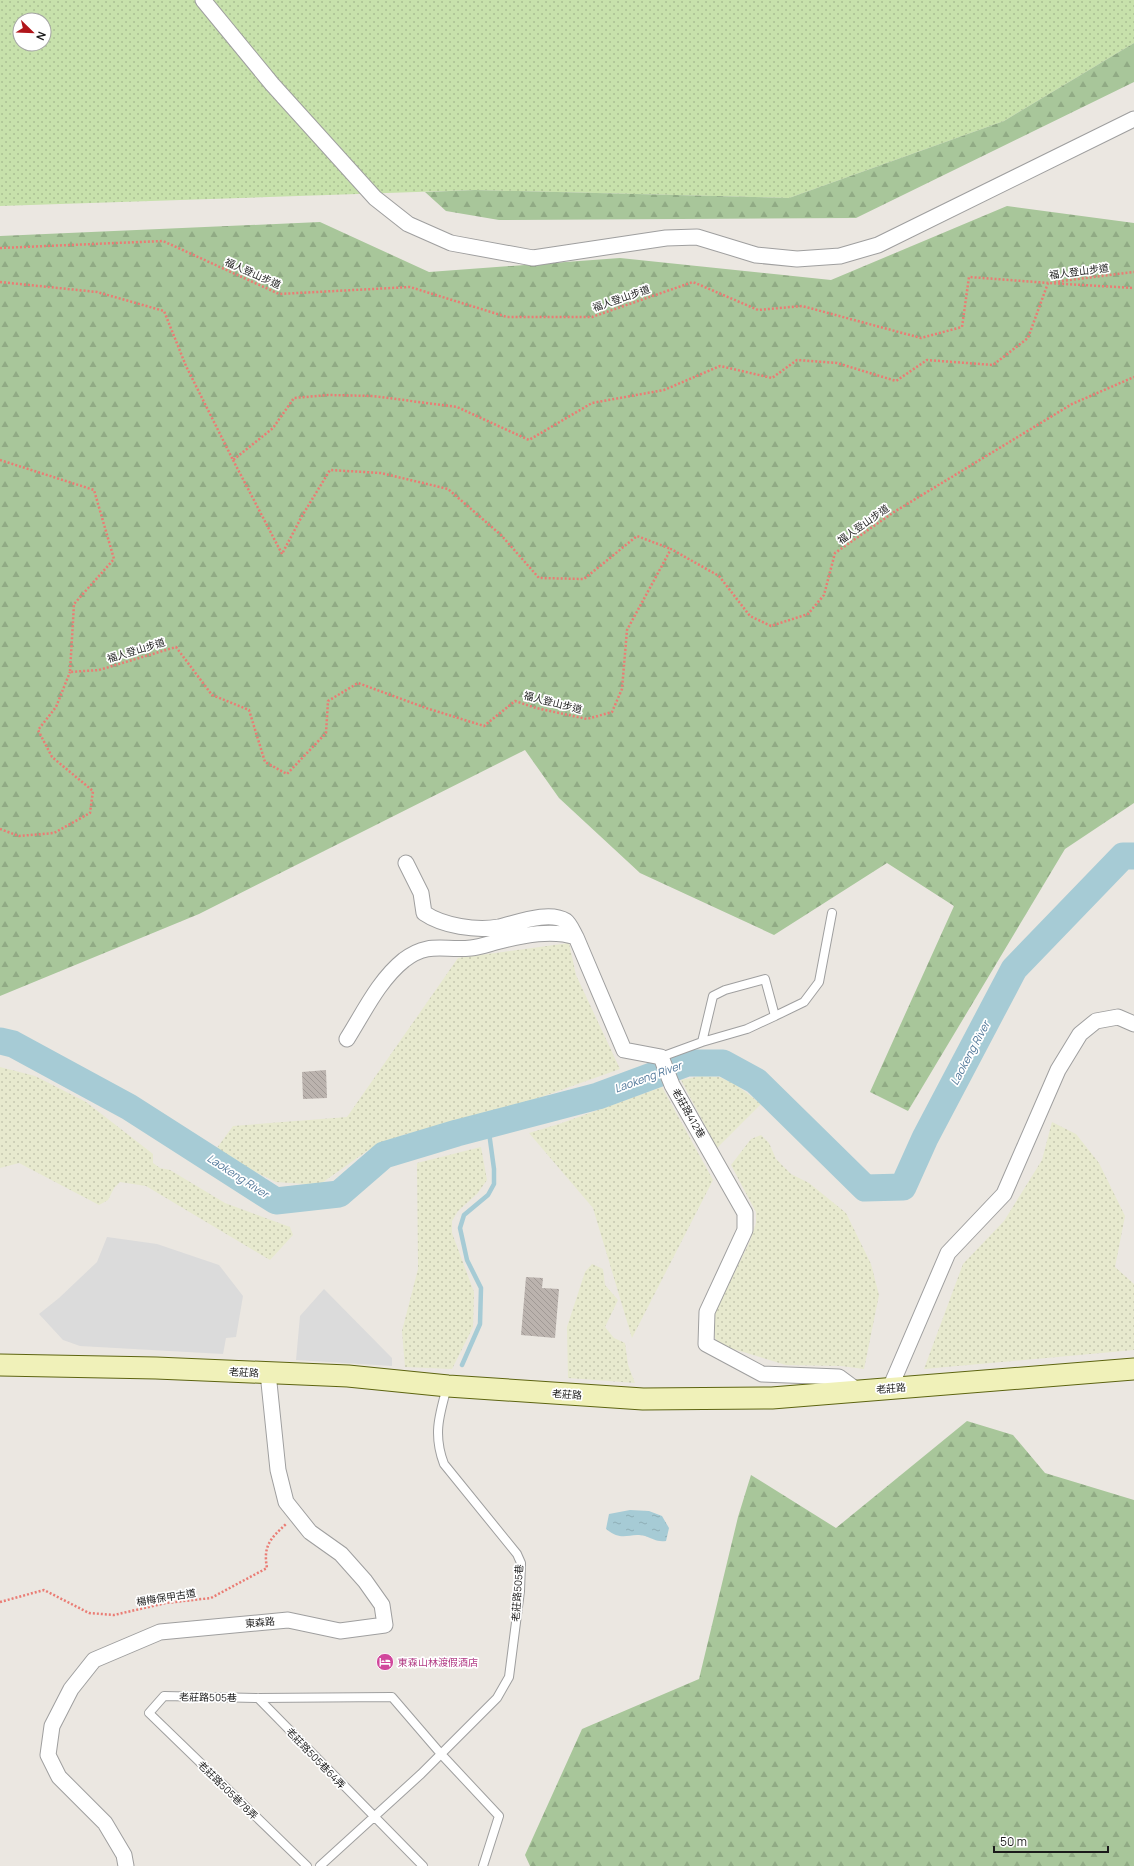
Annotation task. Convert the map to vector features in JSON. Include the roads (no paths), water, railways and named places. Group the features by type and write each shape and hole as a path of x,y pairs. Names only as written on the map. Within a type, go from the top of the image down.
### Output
{"street":[{"path":"203,0 272,84 375,198 408,224 451,243 533,258 666,238 697,237 756,255 797,259 840,256 878,245 1134,120"},
{"path":"406,863 421,894 424,913 432,918 446,923 485,928 547,917 560,918 568,922 576,937 624,1050 661,1057"},
{"path":"347,1039 374,994 388,978 404,961 428,948 472,948 501,940 543,934 564,933 576,937"},
{"path":"890,1388 948,1253 1004,1194 1058,1070 1080,1034 1096,1021 1118,1017 1134,1024"},
{"name":"老莊路412巷","path":"661,1057 672,1085 745,1213 745,1230 707,1312 706,1344 762,1374 839,1377 858,1391"},
{"name":"老莊路","path":"0,1364 156,1368 348,1376 448,1386 644,1399 772,1398 1134,1369"},
{"name":"東森路","path":"126,1866 124,1855 105,1823 59,1777 48,1755 52,1726 71,1689 94,1660 160,1632 288,1620 340,1631 385,1625 382,1605 365,1581 341,1554 310,1532 286,1502 278,1470 268,1373"}],"lane":[{"path":"661,1057 702,1042 747,1029 804,1002 818,982 832,913"},
{"path":"702,1042 713,996 725,990 765,979 775,1016"},
{"name":"老莊路505巷","path":"320,1866 441,1754 497,1698 509,1677 520,1590 521,1563 517,1554 444,1464 438,1448 438,1420 448,1386"},
{"name":"老莊路505巷","path":"149,1713 164,1696 258,1698 392,1697 441,1754 499,1816 483,1866"},
{"name":"老莊路505巷64弄","path":"258,1698 422,1866"},
{"name":"老莊路505巷78弄","path":"149,1713 307,1866"}],"water":[{"path":"630,1510 649,1511 662,1516 669,1528 666,1541 657,1541 639,1535 617,1535 606,1529 609,1514"}],"waterway":[{"name":"Laokeng River","path":"0,1041 13,1044 129,1107 276,1201 339,1194 384,1155 457,1133 598,1096 687,1063 723,1063 756,1081 865,1188 903,1187 925,1138 1014,969 1123,856 1134,856"},
{"path":"462,1365 480,1324 481,1288 467,1260 460,1228 464,1215 488,1195 494,1184 494,1169 488,1125"}],"place":[{"name":"東森山林渡假酒店","path":"385,1662"}]}
